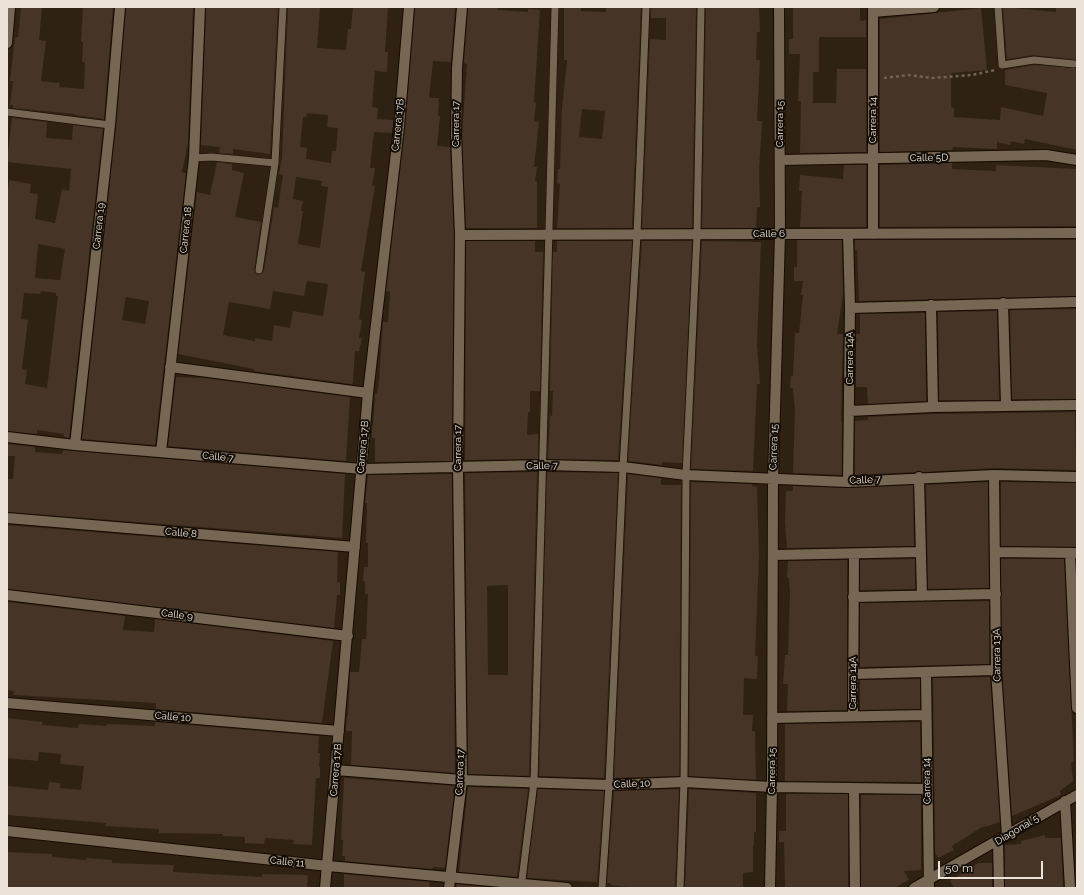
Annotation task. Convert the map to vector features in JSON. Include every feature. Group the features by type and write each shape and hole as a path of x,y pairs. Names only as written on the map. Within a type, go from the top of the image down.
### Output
{"street":[{"path":"7,43 10,7"},
{"name":"Carrera 19","path":"75,445 110,125 120,7"},
{"name":"Carrera 18","path":"161,452 194,158 200,7"},
{"name":"Carrera 17B","path":"325,888 368,393 399,127 408,7"},
{"name":"Carrera 17","path":"449,888 462,780 458,468 460,235 456,135 457,68 462,7"},
{"name":"Carrera 15","path":"770,888 772,787 773,480 780,234 779,7"},
{"path":"873,10 934,7"},
{"name":"Carrera 14","path":"873,10 873,234"},
{"name":"Calle 5D","path":"780,160 1046,155 1077,160"},
{"name":"Calle 6","path":"460,235 1077,233"},
{"name":"Carrera 14A","path":"848,234 850,308 848,482"},
{"path":"850,308 1077,302"},
{"path":"1003,304 1006,405"},
{"path":"931,305 933,407"},
{"path":"170,367 368,393"},
{"path":"849,411 1006,405 1077,405"},
{"name":"Calle 7","path":"7,437 75,445 362,469 544,465 623,467 686,475 773,480 848,482 919,477 994,475 1077,477"},
{"name":"Carrera 13A","path":"994,475 996,670 1007,836"},
{"path":"919,477 922,596"},
{"name":"Calle 8","path":"7,518 355,547"},
{"path":"772,555 921,552"},
{"path":"995,552 1074,553 1077,708"},
{"name":"Carrera 14A","path":"853,716 854,554"},
{"path":"853,597 996,594"},
{"name":"Calle 9","path":"7,595 348,636"},
{"path":"853,674 996,670"},
{"name":"Carrera 14","path":"926,673 928,884"},
{"name":"Calle 10","path":"7,703 339,731"},
{"path":"772,718 926,715"},
{"name":"Calle 10","path":"336,770 462,780 609,785 684,782 772,787 927,789"},
{"path":"854,789 855,888"},
{"name":"Diagonal 5","path":"914,888 928,884 1077,795"},
{"path":"1065,801 1070,888"},
{"name":"Calle 11","path":"7,831 328,866 451,877 521,886 567,888"},
{"path":"998,841 999,888"}],"lane":[{"path":"259,270 275,163 283,7"},
{"path":"521,886 534,782 544,465 555,7"},
{"path":"602,888 609,785 623,467 637,235 646,7"},
{"path":"680,888 684,782 686,475 697,234 701,7"},
{"path":"998,7 1002,64 1034,60 1074,64"},
{"path":"7,112 110,125"},
{"path":"194,158 212,157 275,163"}],"path":[{"path":"873,78 908,75 932,78 972,75 993,71 1002,64"}],"building":[{"path":"21,7 42,7 39,40 46,41 41,81 60,83 59,87 84,89 85,62 82,62 83,42 81,42 83,7 113,7 104,119 75,114 13,108 13,105 10,105 13,81 10,81 15,37 18,37"},
{"path":"126,7 193,7 188,143 182,172 186,173 155,445 82,439 116,126","holes":["126,297 149,301 145,324 122,320"]},
{"path":"206,7 278,7 270,154 233,149 233,154 219,153 220,147 201,145"},
{"path":"288,7 320,7 317,48 346,50 348,29 351,29 353,7 388,7 385,52 388,52 387,72 375,71 372,107 378,108 377,119 393,120 393,126 392,133 374,132 370,168 375,168 372,186 375,186 361,271 365,272 359,319 362,320 359,338 362,338 359,351 355,351 353,383 351,384 254,371 254,369 178,354 197,192 210,195 217,162 232,164 232,170 244,173 235,217 261,222 254,270 258,275 261,274 264,271 274,207 278,208 283,175 279,174 282,158","holes":["307,113 328,115 327,127 338,128 336,151 332,151 331,163 306,159 307,148 300,147 303,117 306,117","296,177 322,181 321,186 328,187 320,248 298,244 303,201 293,199","307,281 328,284 323,316 293,311 290,328 274,325 272,341 255,338 255,341 223,335 229,302 270,309 273,291 304,296"]},
{"path":"415,7 455,7 451,62 433,61 429,98 439,98 438,116 440,116 437,146 450,147 454,235 452,461 375,462 375,438 372,438 372,426 375,394 377,394 379,380 383,322 388,322 390,292 386,291 405,128"},
{"path":"468,7 498,8 498,10 528,12 528,9 540,10 534,102 536,103 534,121 539,122 534,167 537,167 535,181 537,181 537,228 466,228 462,135 467,64 464,63"},
{"path":"564,7 581,7 581,11 606,12 606,7 641,7 632,228 557,228 560,184 557,183 558,169 560,169 562,108 567,60 564,60","holes":["582,109 605,111 602,139 579,137"]},
{"path":"651,7 696,7 692,228 642,228 650,39 666,40 666,18 651,18"},
{"path":"706,7 759,8 760,32 757,32 756,60 760,60 757,121 762,121 759,171 760,207 757,207 756,228 702,228"},
{"path":"793,7 860,7 860,19 861,21 866,20 866,37 819,37 819,72 813,72 813,103 836,103 837,69 866,69 866,152 800,153 801,101 798,101 800,54 789,54 789,39 793,39"},
{"path":"1003,7 1056,12 1056,7 1077,7 1077,60 1034,55 1007,59"},
{"path":"981,8 987,70 951,73 951,107 954,108 954,117 1000,120 1001,107 1043,116 1047,93 1005,85 1005,70 1034,65 1077,68 1077,150 1025,139 1024,144 1011,141 1010,145 997,142 997,149 953,147 952,150 880,152 880,19"},
{"path":"12,118 47,122 46,138 72,140 73,125 103,129 69,438 64,437 64,434 37,430 37,434 7,431 7,198 9,180 31,184 30,193 38,194 35,219 55,223 62,189 69,191 71,169 7,162","holes":["38,244 65,249 60,280 35,278","41,291 56,293 56,296 58,296 47,388 25,384 27,370 22,369 28,320 21,319 24,293 40,294"]},
{"path":"952,163 952,169 996,171 996,165 1077,169 1077,226 880,227 880,165"},
{"path":"844,165 866,165 866,227 800,227 802,191 799,191 800,175 843,179"},
{"path":"797,240 842,240 843,295 837,334 843,334 841,421 842,475 793,473 795,411 793,388 790,388 791,376 793,376 795,333 799,333 803,295 801,295 803,281 794,281 794,267 797,267"},
{"path":"855,240 1077,240 1077,296 859,301 857,250 855,250"},
{"path":"466,241 535,241 535,252 543,252 540,391 530,391 530,412 528,412 527,435 538,434 538,459 465,460"},
{"path":"557,241 632,241 618,460 548,459 550,415 552,416 553,391 550,391 553,252 557,252"},
{"path":"642,241 692,241 682,463 662,462 662,465 628,461"},
{"path":"702,241 761,242 757,345 760,384 757,384 753,471 691,469"},
{"path":"1076,309 1077,399 1012,399 1010,310"},
{"path":"997,311 999,400 939,400 938,312"},
{"path":"925,313 926,401 868,404 867,387 856,387 856,334 860,334 860,314"},
{"path":"176,377 205,378 350,397 346,461 168,446"},
{"path":"1075,412 1076,470 994,468 855,475 855,421 868,420 868,417 933,414"},
{"path":"7,444 35,447 35,452 62,454 63,450 345,474 342,538 7,512 7,479 13,479 15,456 7,456"},
{"path":"537,472 529,776 468,774 465,473","holes":["508,585 508,675 488,675 487,586"]},
{"path":"547,472 618,473 604,778 539,776"},
{"path":"452,474 455,773 351,765 352,731 346,731 350,672 359,672 362,639 366,639 368,594 365,594 365,581 363,581 364,567 368,567 368,543 366,543 367,503 365,503 368,475"},
{"path":"628,474 661,478 661,485 681,485 679,776 614,778"},
{"path":"691,482 752,484 752,486 757,487 759,555 755,656 758,656 757,679 744,678 743,715 753,715 752,731 755,731 756,780 689,776"},
{"path":"988,482 989,588 928,589 926,485"},
{"path":"1001,482 1077,483 1077,547 1001,546"},
{"path":"913,485 914,546 787,548 785,522 786,491 793,491 793,486 848,488"},
{"path":"7,525 338,552 337,582 340,583 340,595 337,595 334,628 7,589"},
{"path":"915,559 915,589 860,590 860,560"},
{"path":"1001,559 1064,559 1074,762 1071,762 1073,781 1060,791 1061,795 1012,816 1002,670"},
{"path":"847,560 847,710 787,711 788,684 783,684 785,655 788,655 790,593 789,578 787,578 788,561"},
{"path":"989,601 989,664 860,667 860,603"},
{"path":"7,602 125,616 123,630 154,632 155,619 333,641 322,723 156,709 156,703 13,695 14,691 7,690"},
{"path":"990,677 1000,822 982,827 952,846 954,850 938,858 935,852 933,678"},
{"path":"920,679 920,709 860,710 860,680"},
{"path":"7,718 42,722 42,725 78,728 79,724 107,726 107,724 155,726 155,722 319,736 318,753 320,753 320,778 316,778 312,845 293,844 294,840 265,838 264,844 245,843 245,837 223,836 223,834 159,833 159,829 105,826 106,823 7,815 7,786 48,790 49,782 60,783 60,788 81,790 84,766 60,764 61,754 39,752 38,761 7,758"},
{"path":"920,722 921,782 785,781 785,724"},
{"path":"344,778 455,786 445,868 433,867 432,869 345,861 345,856 342,856 343,840 341,840"},
{"path":"468,787 528,789 517,877 459,872"},
{"path":"538,789 604,791 597,882 527,878"},
{"path":"679,789 675,888 636,888 611,885 611,883 607,883 614,791"},
{"path":"689,789 756,793 756,832 754,832 753,845 753,872 743,873 743,888 685,888"},
{"path":"786,794 848,794 848,888 785,888 784,842 779,842 779,831 786,831"},
{"path":"861,795 921,795 921,870 904,871 909,880 894,888 861,888"},
{"path":"1045,835 1045,838 1061,838 1063,888 1005,888 1005,845 1021,844 1021,841"},
{"path":"7,852 52,854 52,857 86,860 86,858 112,860 112,863 174,865 173,872 262,877 262,874 308,875 307,888 7,888"},
{"path":"978,863 992,863 992,888 954,888 950,881"},
{"path":"344,874 430,882 429,888 344,888"},
{"path":"457,884 496,888 456,888"}]}
